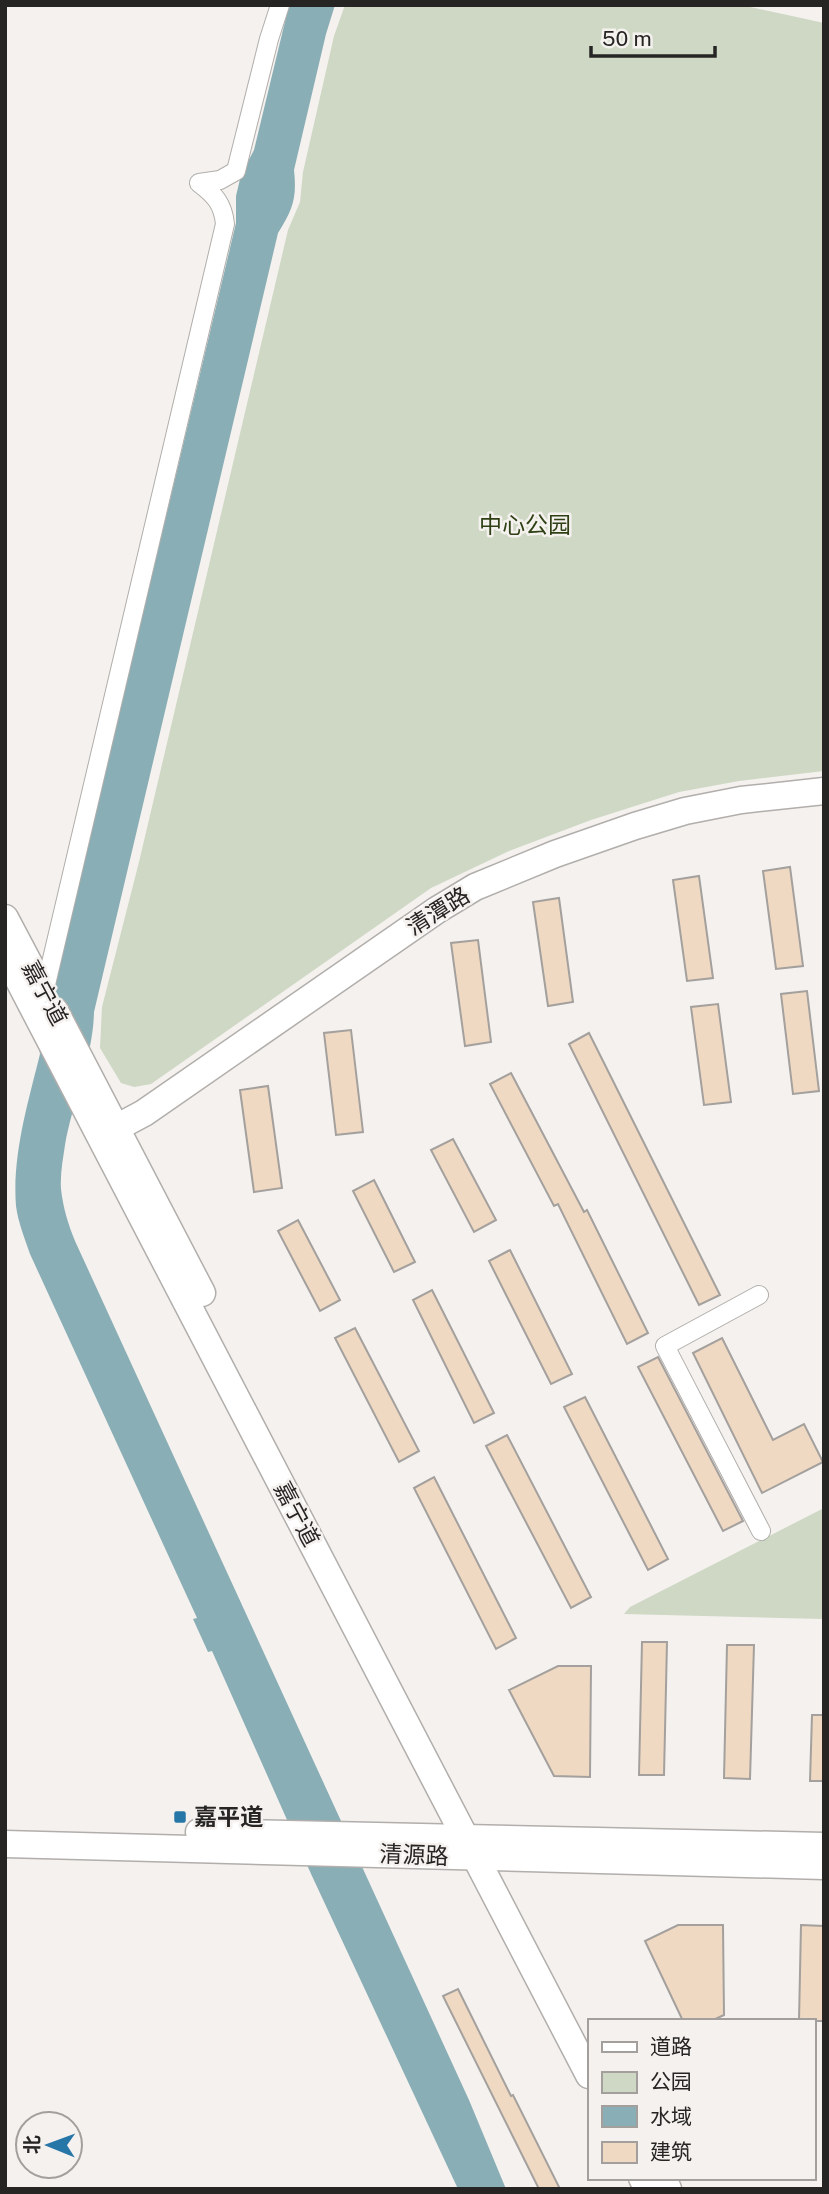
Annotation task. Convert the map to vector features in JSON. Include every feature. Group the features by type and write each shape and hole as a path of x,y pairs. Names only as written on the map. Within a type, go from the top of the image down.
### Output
{"street":[{"path":"41,1005 225,224 223,209 215,195 199,183 220,180 236,170 280,5"},
{"name":"清潭路","path":"108,1133 144,1113 437,910 475,887 555,854 685,811 741,800 824,791"},
{"name":"嘉宁道","path":"5,918 41,1005 480,1847 588,2073"},
{"name":"嘉宁道","path":"5,954 41,1005"},
{"path":"759,1295 665,1346 761,1531"},
{"name":"清源路","path":"5,1827 365,1845 824,1846"},
{"name":"清源路","path":"5,1844 280,1842"},
{"name":"嘉宁道","path":"480,1847 588,2035"},
{"name":"清源路","path":"480,1847 824,1866"}],"green space":[{"name":"中心公园","path":"345,5 741,5 824,23 824,771 739,781 679,792 591,820 509,851 431,888 151,1084 134,1087 121,1083 100,1048 102,1007 139,862 288,230 300,202 303,172 334,36"},
{"path":"824,1508 824,1619 624,1614 630,1607"}],"water":[{"path":"289,5 335,5 294,170 293,203 278,233 94,1012 90,1045 65,1145 61,1189 75,1241 469,2100 506,2189 458,2189 312,1876 212,1651 208,1652 193,1619 197,1618 30,1254 16,1206 16,1168 26,1110 40,1054 38,1042 61,957 236,223 236,196 241,175 254,150"}],"building":[{"path":"790,867 803,966 776,969 763,871"},
{"path":"699,876 713,978 687,981 673,880"},
{"path":"559,898 573,1002 548,1006 533,902"},
{"path":"478,940 491,1042 465,1046 451,943"},
{"path":"807,991 819,1091 793,1094 781,994"},
{"path":"718,1004 731,1102 704,1105 691,1007"},
{"path":"351,1030 363,1132 336,1135 324,1033"},
{"path":"589,1033 720,1295 699,1305 569,1044"},
{"path":"511,1073 584,1212 587,1210 648,1333 627,1344 558,1204 554,1206 490,1084"},
{"path":"268,1086 282,1188 254,1192 240,1090"},
{"path":"453,1139 496,1220 474,1232 431,1150"},
{"path":"374,1180 415,1262 394,1272 353,1191"},
{"path":"298,1220 340,1300 320,1311 278,1231"},
{"path":"510,1250 572,1374 551,1384 489,1261"},
{"path":"432,1290 494,1413 474,1423 413,1300"},
{"path":"355,1328 419,1451 399,1462 335,1338"},
{"path":"722,1338 773,1440 804,1424 823,1462 762,1493 693,1353"},
{"path":"658,1357 743,1521 723,1531 638,1367"},
{"path":"585,1397 668,1559 648,1570 564,1407"},
{"path":"507,1435 591,1597 571,1608 486,1446"},
{"path":"434,1477 516,1638 496,1649 414,1488"},
{"path":"642,1642 667,1642 664,1775 639,1775"},
{"path":"727,1645 754,1645 750,1779 724,1778"},
{"path":"558,1666 591,1666 590,1777 554,1776 509,1690"},
{"path":"812,1715 824,1715 824,1781 810,1781"},
{"path":"678,1925 723,1925 724,2015 715,2019 682,2019 645,1941"},
{"path":"801,1925 824,1926 824,2021 799,2019"},
{"path":"458,1989 560,2189 539,2189 443,1996"}],"place":[{"name":"嘉平道","path":"180,1817"}]}
